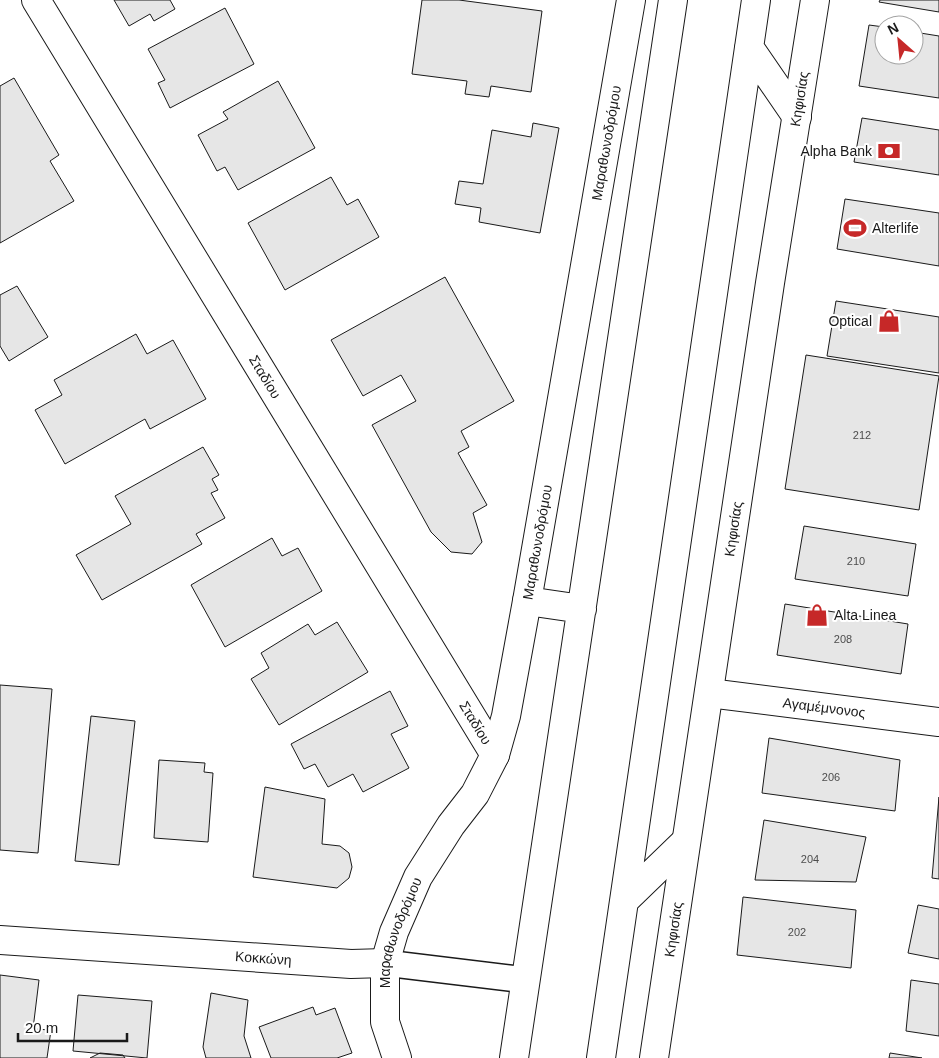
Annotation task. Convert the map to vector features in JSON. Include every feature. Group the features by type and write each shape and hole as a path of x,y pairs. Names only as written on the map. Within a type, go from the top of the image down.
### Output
{"street":[{"name":"Σταδίου","path":"36,0 495,755"},
{"name":"Μαραθωνοδρόμου","path":"397,1058 385,1022 385,963 394,932 418,877 450,825 475,794 495,755 506,716 528,601 631,0"},
{"path":"514,1058 673,0"},
{"path":"602,1058 756,0"},
{"name":"Κηφισίας","path":"654,1058 815,0"},
{"path":"748,47 797,117"},
{"path":"528,601 582,609"},
{"name":"Αγαμέμνονος","path":"710,694 939,722"},
{"path":"624,901 686,841"},
{"name":"Κοκκώνη","path":"0,940 351,964 385,963 526,980"}],"building":[{"path":"114,0 170,0 175,9 154,21 150,14 129,26"},
{"path":"422,0 459,0 542,11 531,92 491,86 489,97 465,94 467,81 412,74"},
{"path":"880,0 939,0 939,12 879,2"},
{"path":"225,8 254,64 170,108 158,83 165,80 148,49"},
{"path":"869,25 874,26 874,65 924,65 924,34 939,36 939,98 859,86"},
{"path":"14,78 59,155 50,161 74,201 0,243 0,86"},
{"path":"278,81 315,148 238,190 225,167 217,171 198,135 228,119 223,112"},
{"path":"862,118 939,130 939,175 854,162"},
{"path":"533,123 559,128 540,233 479,222 481,208 455,204 459,181 483,184 492,130 531,137"},
{"path":"331,177 347,205 358,199 379,237 285,290 248,223"},
{"path":"845,199 939,213 939,266 837,249"},
{"path":"445,277 514,401 461,431 469,447 458,453 487,505 473,513 482,542 472,554 451,552 431,532 372,425 416,401 401,375 363,396 331,340"},
{"path":"17,286 48,337 9,361 0,346 0,295"},
{"path":"836,301 939,317 939,373 827,356"},
{"path":"136,334 147,354 173,340 206,399 150,429 145,419 65,464 35,410 62,395 54,380"},
{"path":"806,355 939,376 919,510 785,489"},
{"path":"203,447 219,475 212,479 218,490 211,493 225,518 196,534 202,544 102,600 76,555 131,524 115,496"},
{"path":"804,526 916,544 908,596 795,579"},
{"path":"272,538 282,556 298,548 322,591 225,647 191,585"},
{"path":"785,604 908,624 901,674 777,655"},
{"path":"337,622 368,672 279,725 251,679 269,668 261,653 308,624 315,635"},
{"path":"0,685 52,689 38,853 0,850"},
{"path":"390,691 408,726 391,734 409,768 363,792 353,774 328,787 315,764 304,769 291,744"},
{"path":"91,716 135,721 119,865 75,861"},
{"path":"769,738 900,760 895,811 762,793"},
{"path":"159,760 205,763 204,772 213,773 208,842 154,838"},
{"path":"265,787 325,799 322,844 340,846 349,853 352,867 349,878 337,888 253,877"},
{"path":"939,797 939,879 932,878"},
{"path":"764,820 866,837 856,882 755,880"},
{"path":"743,897 856,910 851,968 737,955"},
{"path":"918,905 939,909 939,959 908,953"},
{"path":"0,975 39,980 33,1029 51,1030 47,1058 0,1058"},
{"path":"911,980 939,984 939,1036 906,1031"},
{"path":"211,993 248,1000 244,1036 251,1058 206,1058 203,1047"},
{"path":"78,995 152,1001 147,1058 73,1051"},
{"path":"313,1007 316,1015 335,1008 352,1053 337,1058 271,1058 259,1027"},
{"path":"100,1053 123,1055 125,1058 90,1058"},
{"path":"890,1053 922,1058 889,1058"}],"place":[{"name":"Alpha Bank","path":"889,151"},
{"name":"Alterlife","path":"855,228"},
{"name":"Optical","path":"889,321"},
{"name":"Alta Linea","path":"817,615"}]}
